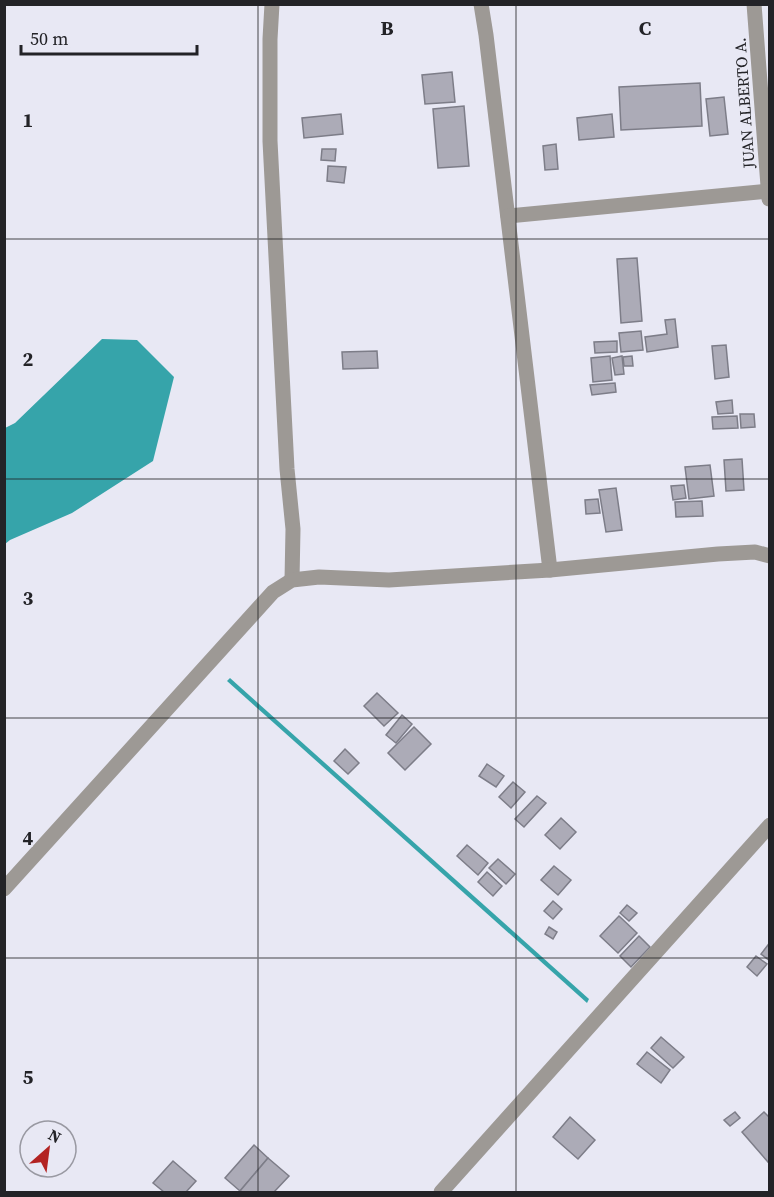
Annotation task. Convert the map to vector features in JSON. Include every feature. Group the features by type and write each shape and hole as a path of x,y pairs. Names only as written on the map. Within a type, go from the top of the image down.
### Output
{"street":[{"path":"272,4 270,141 287,469 293,529 292,580"},
{"path":"481,4 550,570"},
{"name":"JUAN ALBERTO A.","path":"754,4 770,199"},
{"path":"508,216 769,191"},
{"path":"4,890 273,592 292,580 319,577 389,580 550,570 718,554 755,552 770,556"},
{"path":"441,1192 770,825"}],"water":[{"path":"102,339 137,340 174,377 153,461 72,513 5,544 5,428 15,423"},
{"path":"230,678 589,999 587,1003 227,681"}],"building":[{"path":"452,72 455,102 425,104 422,75"},
{"path":"700,83 702,126 621,130 619,87"},
{"path":"724,97 728,134 710,136 706,99"},
{"path":"464,106 469,166 438,168 433,109"},
{"path":"341,114 343,134 304,138 302,118"},
{"path":"612,114 614,137 579,140 577,118"},
{"path":"556,144 558,169 545,170 543,146"},
{"path":"322,149 336,149 335,161 321,160"},
{"path":"328,166 346,167 344,183 327,181"},
{"path":"637,258 642,321 621,323 617,259"},
{"path":"675,319 678,347 647,352 645,337 667,334 665,320"},
{"path":"641,331 643,350 621,352 619,333"},
{"path":"617,341 617,352 595,353 594,342"},
{"path":"726,345 729,377 715,379 712,346"},
{"path":"377,351 378,368 343,369 342,352"},
{"path":"610,356 612,380 593,382 591,358"},
{"path":"622,356 624,374 615,375 612,358"},
{"path":"632,356 633,366 624,366 623,357"},
{"path":"615,383 616,392 592,395 590,385"},
{"path":"732,400 733,413 718,414 716,402"},
{"path":"740,414 754,414 755,427 741,428"},
{"path":"737,416 738,428 713,429 712,417"},
{"path":"742,459 744,490 726,491 724,460"},
{"path":"710,465 714,496 689,499 685,467"},
{"path":"684,485 686,498 673,500 671,486"},
{"path":"616,488 622,530 606,532 599,490"},
{"path":"598,499 600,513 586,514 585,500"},
{"path":"702,501 703,516 676,517 675,502"},
{"path":"377,693 398,713 384,726 364,706"},
{"path":"402,715 412,724 396,743 386,735"},
{"path":"414,727 431,744 405,770 388,753"},
{"path":"345,749 359,763 348,774 334,761"},
{"path":"487,764 504,776 496,787 479,776"},
{"path":"513,782 525,792 511,808 499,797"},
{"path":"537,796 546,803 524,827 515,819"},
{"path":"561,818 576,832 560,849 545,835"},
{"path":"467,845 488,863 478,875 457,856"},
{"path":"498,859 515,874 506,884 489,868"},
{"path":"554,866 571,880 558,895 541,880"},
{"path":"487,872 502,886 493,896 478,882"},
{"path":"553,901 562,909 553,919 544,911"},
{"path":"627,905 637,913 629,921 620,913"},
{"path":"619,916 637,933 618,953 600,936"},
{"path":"549,927 557,932 553,939 545,934"},
{"path":"639,936 650,947 631,967 620,956"},
{"path":"768,945 770,947 770,961 761,954"},
{"path":"756,956 767,964 757,976 747,967"},
{"path":"661,1037 684,1057 673,1068 651,1048"},
{"path":"647,1052 670,1070 661,1083 637,1064"},
{"path":"735,1112 740,1118 730,1126 724,1120"},
{"path":"764,1112 770,1118 770,1161 768,1162 742,1132"},
{"path":"570,1117 595,1140 578,1159 553,1137"},
{"path":"254,1145 268,1158 240,1191 225,1178"},
{"path":"268,1158 289,1176 274,1192 240,1191"},
{"path":"173,1161 196,1181 186,1192 164,1192 153,1183"}]}
